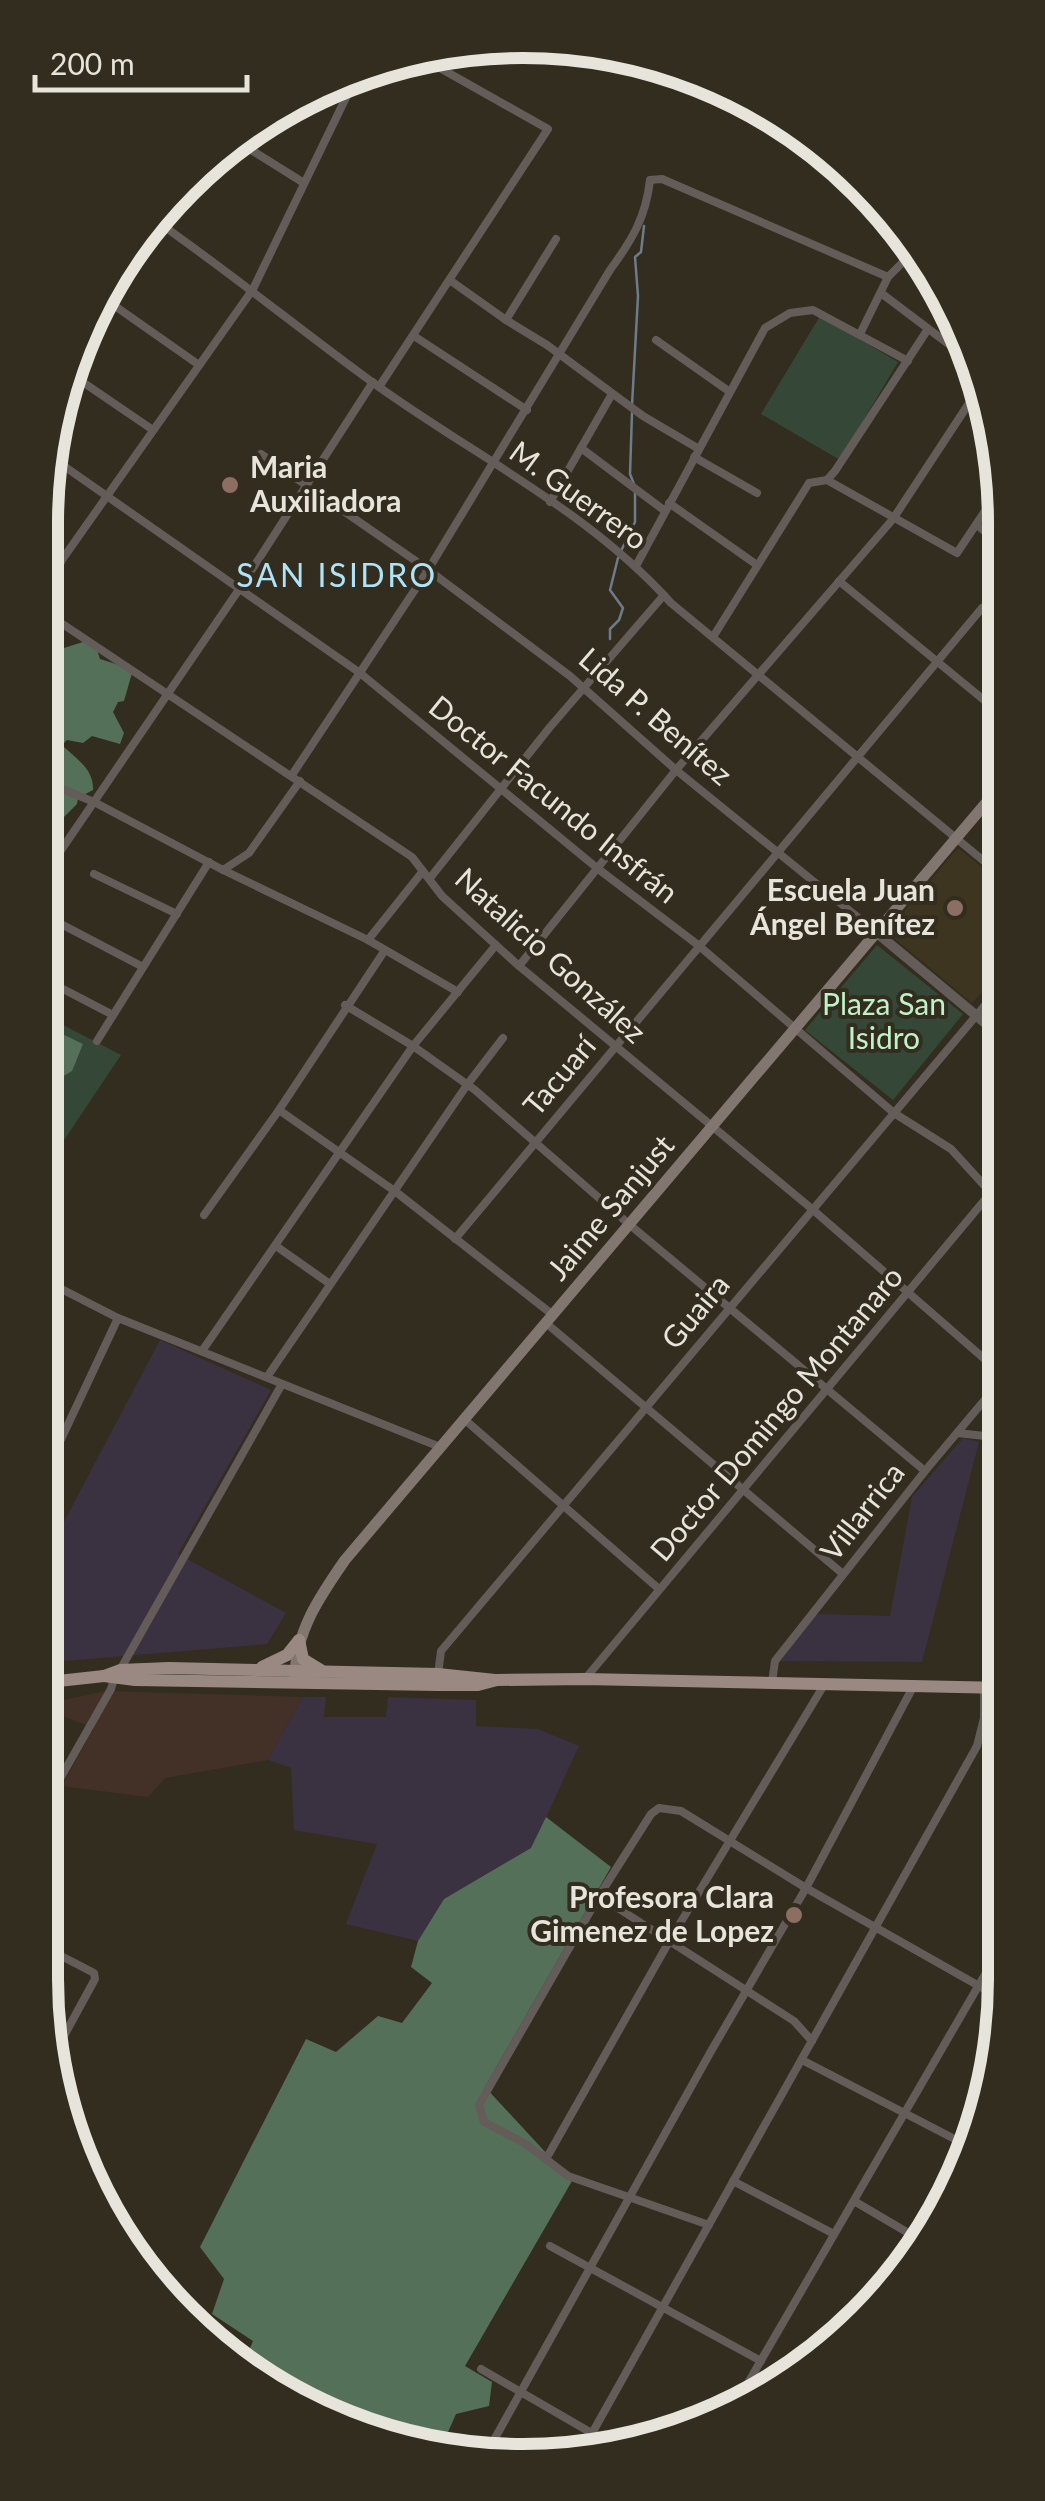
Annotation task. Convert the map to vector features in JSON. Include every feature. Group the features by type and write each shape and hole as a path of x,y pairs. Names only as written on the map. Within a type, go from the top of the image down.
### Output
{"main road":[{"name":"Jaime Sanjust","path":"295,1676 299,1640 327,1586 346,1560 988,801"},
{"path":"58,1682 112,1675 246,1669 287,1656 299,1640"},
{"path":"299,1640 303,1660 328,1672"},
{"path":"246,1669 295,1676 328,1672 438,1674 478,1675 497,1680"},
{"path":"112,1675 295,1676 465,1685 497,1680 585,1679 988,1688"}],"street":[{"path":"58,855 376,385 414,336 548,129 435,65"},
{"path":"58,565 252,289 349,91"},
{"path":"248,148 304,184"},
{"path":"223,870 248,853 495,463 610,270 636,235 647,207 650,180 662,179 888,277"},
{"name":"M. Guerrero","path":"164,227 376,385 495,463 636,564 664,596 988,865"},
{"path":"506,320 556,239"},
{"path":"860,334 888,277 906,259"},
{"path":"450,282 757,494"},
{"path":"881,293 953,348"},
{"path":"112,304 199,365"},
{"path":"636,564 765,328 776,318 813,310 908,361"},
{"path":"827,480 928,329"},
{"path":"414,336 527,410"},
{"path":"656,340 730,392"},
{"path":"80,380 153,430"},
{"path":"550,502 612,394"},
{"path":"519,966 676,770 894,518 971,400"},
{"path":"581,448 637,489 758,565"},
{"name":"Lida P. Benítez","path":"261,454 428,570 584,688 676,770 988,1025"},
{"name":"Doctor Facundo Insfrán","path":"61,464 360,673 597,868 698,944 894,1112 951,1149 985,1183 988,1191"},
{"path":"713,636 809,483 827,480 957,554 988,508"},
{"path":"977,525 988,534"},
{"path":"840,581 988,703"},
{"path":"368,940 504,788 550,727 664,596"},
{"name":"Tacuarí","path":"455,1238 982,608"},
{"name":"Natalicio González","path":"58,622 412,857 442,896 519,966 812,1209 988,1363"},
{"path":"58,787 368,940 458,992"},
{"path":"96,1041 210,862"},
{"path":"94,874 177,914"},
{"path":"58,923 143,968"},
{"path":"202,1352 413,1046 496,945"},
{"path":"204,1215 279,1110 384,950"},
{"path":"58,986 113,1014"},
{"name":"Guaira","path":"438,1674 441,1651 988,1001"},
{"path":"346,1005 467,1085 925,1471"},
{"path":"267,1377 503,1038"},
{"path":"279,1110 455,1238 843,1574"},
{"name":"Doctor Domingo Montanaro","path":"585,1679 988,1195"},
{"path":"276,1246 330,1284"},
{"path":"58,1288 118,1318 440,1447"},
{"path":"58,1446 118,1318"},
{"path":"58,1782 111,1689 112,1675 282,1384"},
{"name":"Villarrica","path":"772,1682 775,1661 988,1394"},
{"path":"464,1419 660,1589"},
{"path":"957,1432 988,1436"},
{"path":"546,2159 670,1940 825,1684"},
{"path":"492,2443 806,1888 914,1685"},
{"path":"589,2439 977,1746 984,1718 984,1688"},
{"path":"709,2225 568,2176 526,2144 484,2122 479,2105 599,1896 651,1814 660,1808 682,1811 806,1888 988,1991"},
{"path":"599,1896 794,2021 812,2041"},
{"path":"58,1954 94,1973 95,1979 61,2041"},
{"path":"747,2385 988,1969"},
{"path":"802,2060 958,2141"},
{"path":"734,2181 834,2234"},
{"path":"854,2201 910,2236"},
{"path":"550,2246 761,2361"},
{"path":"480,2369 599,2437"}],"shaded area":[{"name":"Escuela Juan Ángel Benítez","path":"958,848 988,872 988,985 972,1003 887,932"},
{"path":"160,1340 271,1390 178,1554 286,1613 267,1644 58,1661 58,1533"},
{"path":"963,1438 979,1442 922,1662 781,1661 815,1614 890,1616 912,1497"},
{"path":"106,1691 303,1697 268,1760 165,1778 148,1797 62,1786 94,1728 63,1716 59,1701"},
{"path":"303,1697 326,1697 324,1717 386,1717 388,1697 476,1700 476,1726 538,1729 579,1746 532,1848 444,1899 418,1941 346,1924 377,1844 294,1830 291,1768 268,1760"}],"green space":[{"path":"820,316 898,362 840,460 761,414"},
{"path":"86,641 96,647 100,659 132,673 124,701 118,702 113,712 124,733 120,744 92,736 83,743 67,740 59,748 64,747 84,766 93,790 78,798 61,820 58,819 58,666 64,648"},
{"name":"Plaza San Isidro","path":"877,945 963,1014 893,1100 805,1030"},
{"path":"58,1022 121,1055 58,1149"},
{"path":"58,1032 83,1044 72,1071 58,1079"},
{"path":"546,1817 611,1867 485,2087 572,2181 465,2366 492,2382 489,2406 456,2414 446,2437 402,2428 345,2408 290,2381 248,2353 253,2341 212,2314 224,2279 200,2247 306,2039 336,2052 378,2016 402,2023 432,1983 411,1967 418,1941 444,1899 531,1848"}],"waterway":[{"path":"632,405 638,296 635,257 641,252 644,226"},
{"path":"632,413 630,474 634,484"},
{"path":"621,551 635,522 635,492"},
{"path":"610,639 610,629 623,608 610,590 618,558"}],"place":[{"name":"Maria Auxiliadora","path":"230,485"},
{"name":"Escuela Juan Ángel Benítez","path":"955,908"},
{"name":"Profesora Clara Gimenez de Lopez","path":"794,1915"}],"district":[{"name":"SAN ISIDRO","path":"337,576"}]}
